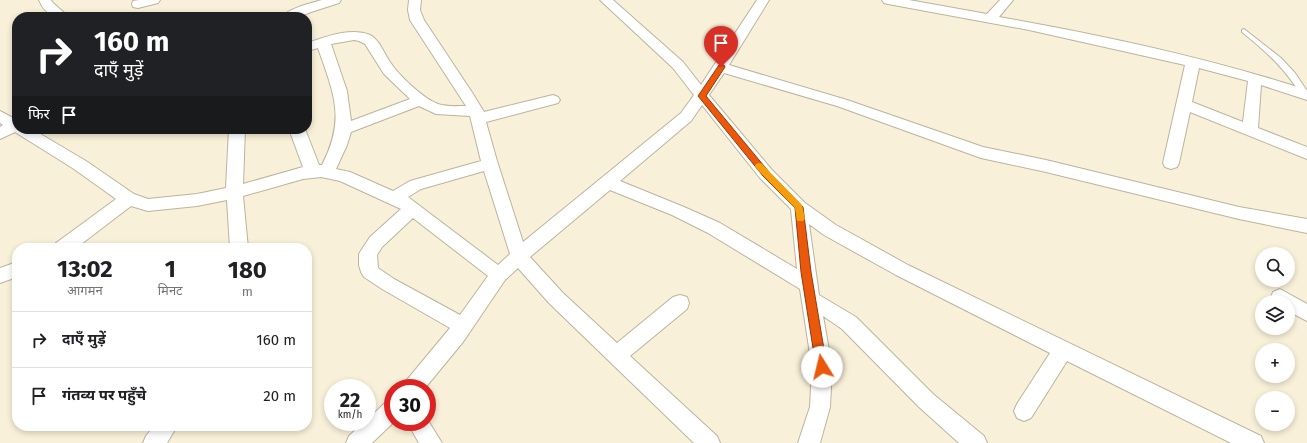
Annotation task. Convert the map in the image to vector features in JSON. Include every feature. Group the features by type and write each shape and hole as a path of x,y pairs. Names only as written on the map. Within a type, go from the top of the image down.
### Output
{"street":[{"path":"45,0 47,5 56,12"},
{"path":"138,4 154,0"},
{"path":"295,12 303,5 335,0"},
{"path":"415,0 414,10 417,20 468,96 477,115 490,164 520,256 556,298 708,443"},
{"path":"606,0 678,65 766,174 799,207 830,230 902,270 1253,443"},
{"path":"420,379 463,326 499,275 607,182 686,117 702,96 763,0"},
{"path":"888,0 1029,26 1193,62 1255,78 1306,94"},
{"path":"990,19 1007,0"},
{"path":"312,45 349,37 360,37 366,39 372,43 386,68 421,100 435,109 477,115 553,100"},
{"path":"320,172 341,141 344,129 341,98 323,42"},
{"path":"1171,163 1193,62"},
{"path":"721,67 842,103 981,152 1046,166 1239,213 1307,226"},
{"path":"1250,130 1255,78"},
{"path":"344,129 421,100"},
{"path":"1184,104 1307,153"},
{"path":"0,116 12,124"},
{"path":"0,134 12,129"},
{"path":"29,134 80,165 128,199 148,205 197,200 234,192 303,173 320,172 344,176 395,197 412,208 499,275"},
{"path":"237,134 234,192 239,243"},
{"path":"300,134 320,172"},
{"path":"395,197 416,185 490,164"},
{"path":"607,182 678,211 714,228 809,292 849,323 926,402 955,428 976,443"},
{"path":"70,243 128,199"},
{"path":"799,207 809,292 822,367 820,406 809,443"},
{"path":"412,208 376,242 368,254 368,265 370,272 388,284 463,326"},
{"path":"0,276 12,271"},
{"path":"617,355 680,303"},
{"path":"1295,306 1307,313"},
{"path":"1024,411 1063,350"},
{"path":"357,443 384,418"},
{"path":"154,443 162,431"},
{"path":"423,431 431,443"}],"lane":[{"path":"1244,31 1276,56 1290,70 1306,94"}],"slow traffic":[{"path":"759,166 799,207 800,219"}],"route":[{"path":"721,67 702,96 766,174 799,207 806,272 822,367"}]}
